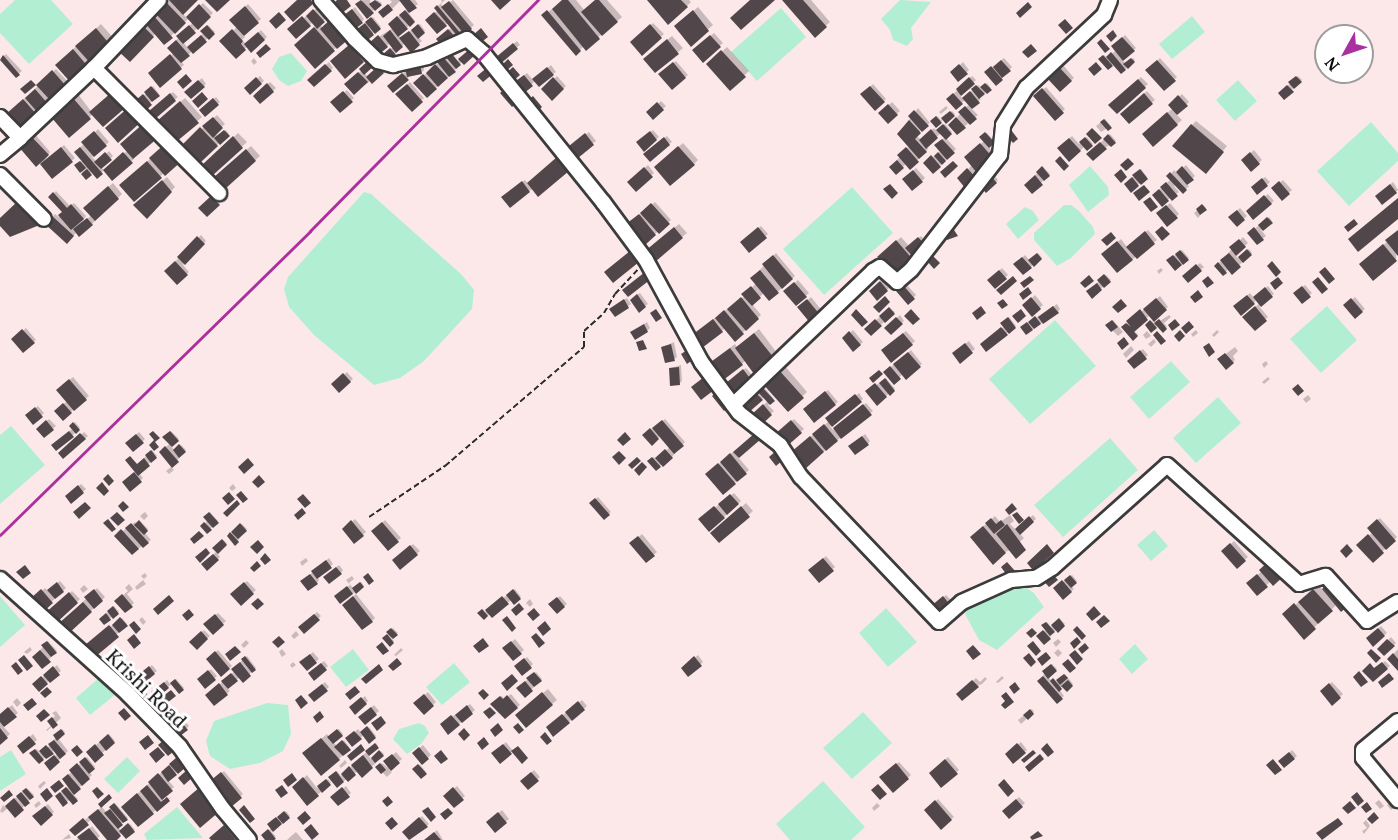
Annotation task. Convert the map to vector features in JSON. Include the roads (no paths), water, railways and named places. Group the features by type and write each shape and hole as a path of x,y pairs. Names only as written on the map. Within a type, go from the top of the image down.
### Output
{"street":[{"path":"0,155 94,68 159,0"},
{"path":"321,0 378,61 393,64 427,57 467,39 484,54 603,202 646,261 702,363 733,405 780,445 801,477 939,622 962,602 1011,580 1036,578 1053,568 1167,465 1299,584 1326,576 1367,621 1398,602"},
{"path":"733,405 873,271 880,267 897,282 911,270 1000,154 1003,124 1026,88 1104,15 1110,0"},
{"path":"94,68 219,193"},
{"path":"0,117 20,138"},
{"path":"0,176 44,219"},
{"name":"Krishi Road","path":"0,579 128,694 180,747 223,809 249,840"},
{"path":"1398,721 1363,750 1363,758 1398,800"}],"railway":[{"path":"0,535 310,231 538,0"}]}
